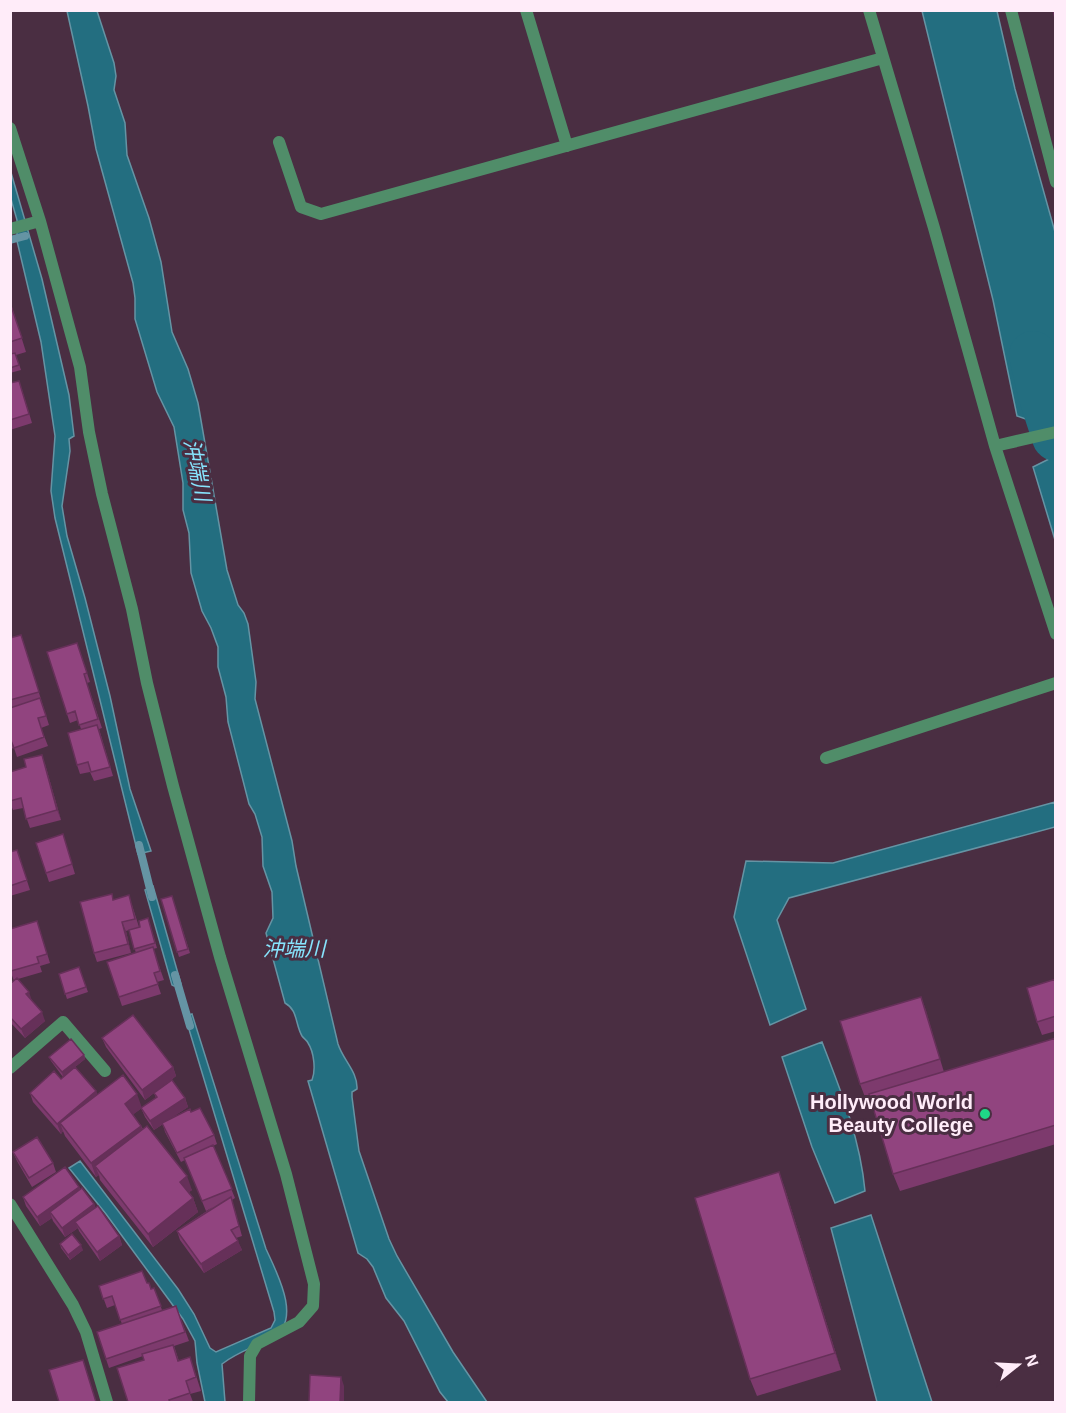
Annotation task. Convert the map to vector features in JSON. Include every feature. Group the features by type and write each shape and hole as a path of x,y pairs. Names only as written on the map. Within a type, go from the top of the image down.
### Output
{"street":[{"path":"526,10 567,146"},
{"path":"869,10 934,228 995,446 1056,634"},
{"path":"1011,10 1056,182"},
{"path":"279,142 302,207 321,214 883,58"},
{"path":"10,128 34,223 80,367 89,432 102,494 132,609 147,683 173,786 224,968 286,1174 314,1284 313,1306 299,1322 257,1344 250,1356 249,1402"},
{"path":"13,229 34,223"},
{"path":"995,446 1056,432"},
{"path":"825,759 1056,683"},
{"path":"10,1068 63,1022 105,1071"},
{"path":"10,1204 58,1277 73,1305 86,1332 107,1402"}],"water":[{"name":"沖端川","path":"67,11 97,11 114,63 116,76 114,90 125,123 127,155 149,218 161,262 172,332 188,369 198,403 227,570 238,605 248,624 256,682 255,699 292,841 338,1044 357,1083 357,1089 352,1092 352,1097 359,1151 397,1256 453,1352 487,1402 448,1402 440,1392 404,1321 386,1298 373,1267 358,1253 308,1081 312,1080 314,1071 312,1051 302,1036 292,1009 285,1003 266,933 273,918 272,892 263,866 262,837 255,814 249,804 228,722 226,697 218,667 218,647 202,611 191,573 189,533 183,510 183,483 174,427 157,392 135,319 133,283 96,149"},
{"path":"922,11 997,11 1015,89 1055,232 1055,417 1037,423 1017,416 993,300"},
{"path":"10,169 42,279 69,395 74,436 69,439 70,451 62,506 67,536 110,696 130,789 151,851 138,854 55,518 51,491 55,436 41,342 17,241 17,220 11,199"},
{"path":"1055,456 1055,540 1033,467"},
{"path":"1055,802 1055,827 789,898 777,920 806,1009 770,1025 734,917 746,861 833,863"},
{"path":"153,886 181,984 174,986 145,890"},
{"path":"192,1014 266,1249 281,1283 287,1309 286,1320 281,1330 272,1338 222,1364 225,1402 205,1402 195,1341 183,1319 106,1214 69,1168 80,1161 178,1289 194,1314 210,1348 216,1352 271,1328 275,1320 274,1312 185,1016"},
{"path":"822,1042 854,1133 865,1191 835,1203 812,1147 782,1057"},
{"path":"871,1215 932,1402 877,1402 831,1228"}],"building":[{"path":"10,303 22,338 10,342"},
{"path":"15,353 19,365 10,368 10,354"},
{"path":"19,381 29,414 10,420 10,383"},
{"path":"21,635 39,692 10,700 10,638"},
{"path":"77,643 98,719 79,725 75,711 67,714 47,652"},
{"path":"40,698 46,716 38,718 44,737 14,748 10,738 10,708"},
{"path":"97,725 110,767 91,772 88,762 77,765 68,733"},
{"path":"42,755 57,810 26,819 21,798 10,801 10,772 26,767 24,759"},
{"path":"63,834 72,864 46,873 36,843"},
{"path":"17,850 27,880 10,886 10,852"},
{"path":"112,894 113,900 129,895 135,919 122,922 128,944 94,953 80,902"},
{"path":"172,896 188,949 177,952 161,899"},
{"path":"148,918 155,943 134,949 129,930 140,927 139,921"},
{"path":"37,921 47,954 37,957 39,963 11,971 10,929"},
{"path":"153,947 160,971 154,973 158,984 119,997 107,962"},
{"path":"79,967 86,987 65,994 59,974"},
{"path":"17,978 29,992 26,994 42,1012 21,1029 10,1017 10,984"},
{"path":"1056,979 1056,1016 1037,1022 1027,988"},
{"path":"921,997 940,1059 860,1084 840,1021"},
{"path":"133,1015 173,1067 142,1090 102,1038"},
{"path":"1056,1038 1056,1125 893,1174 869,1094"},
{"path":"71,1039 84,1055 62,1072 49,1057"},
{"path":"75,1067 96,1091 57,1124 30,1093 54,1071 61,1079"},
{"path":"123,1075 137,1094 125,1104 141,1126 91,1163 60,1123"},
{"path":"172,1080 185,1098 150,1121 141,1108 157,1097 154,1093"},
{"path":"200,1108 214,1135 177,1153 162,1123 190,1109 191,1112"},
{"path":"147,1126 187,1176 180,1182 193,1198 148,1234 95,1166"},
{"path":"37,1137 53,1163 29,1178 13,1152"},
{"path":"213,1145 232,1189 202,1201 184,1158"},
{"path":"65,1167 79,1187 37,1217 23,1197"},
{"path":"779,1172 835,1353 750,1379 695,1198"},
{"path":"82,1188 94,1204 62,1228 50,1212"},
{"path":"231,1197 239,1226 231,1230 238,1241 201,1264 177,1231"},
{"path":"98,1206 119,1236 97,1252 75,1222"},
{"path":"72,1234 81,1245 68,1255 60,1244"},
{"path":"142,1271 151,1289 154,1288 161,1306 120,1320 112,1296 103,1299 99,1286"},
{"path":"176,1306 185,1332 106,1359 97,1332"},
{"path":"173,1345 178,1361 190,1357 196,1377 186,1381 190,1393 169,1400 170,1402 128,1402 117,1368 144,1360 142,1354"},
{"path":"83,1360 96,1402 59,1402 49,1370"},
{"path":"310,1375 341,1377 340,1402 309,1402"}],"waterway":[{"path":"10,240 25,236"},
{"path":"1033,355 1042,394 1056,437"},
{"path":"139,845 152,897"},
{"path":"175,975 190,1026"}],"place":[{"name":"Hollywood World Beauty College","path":"985,1114"}]}
